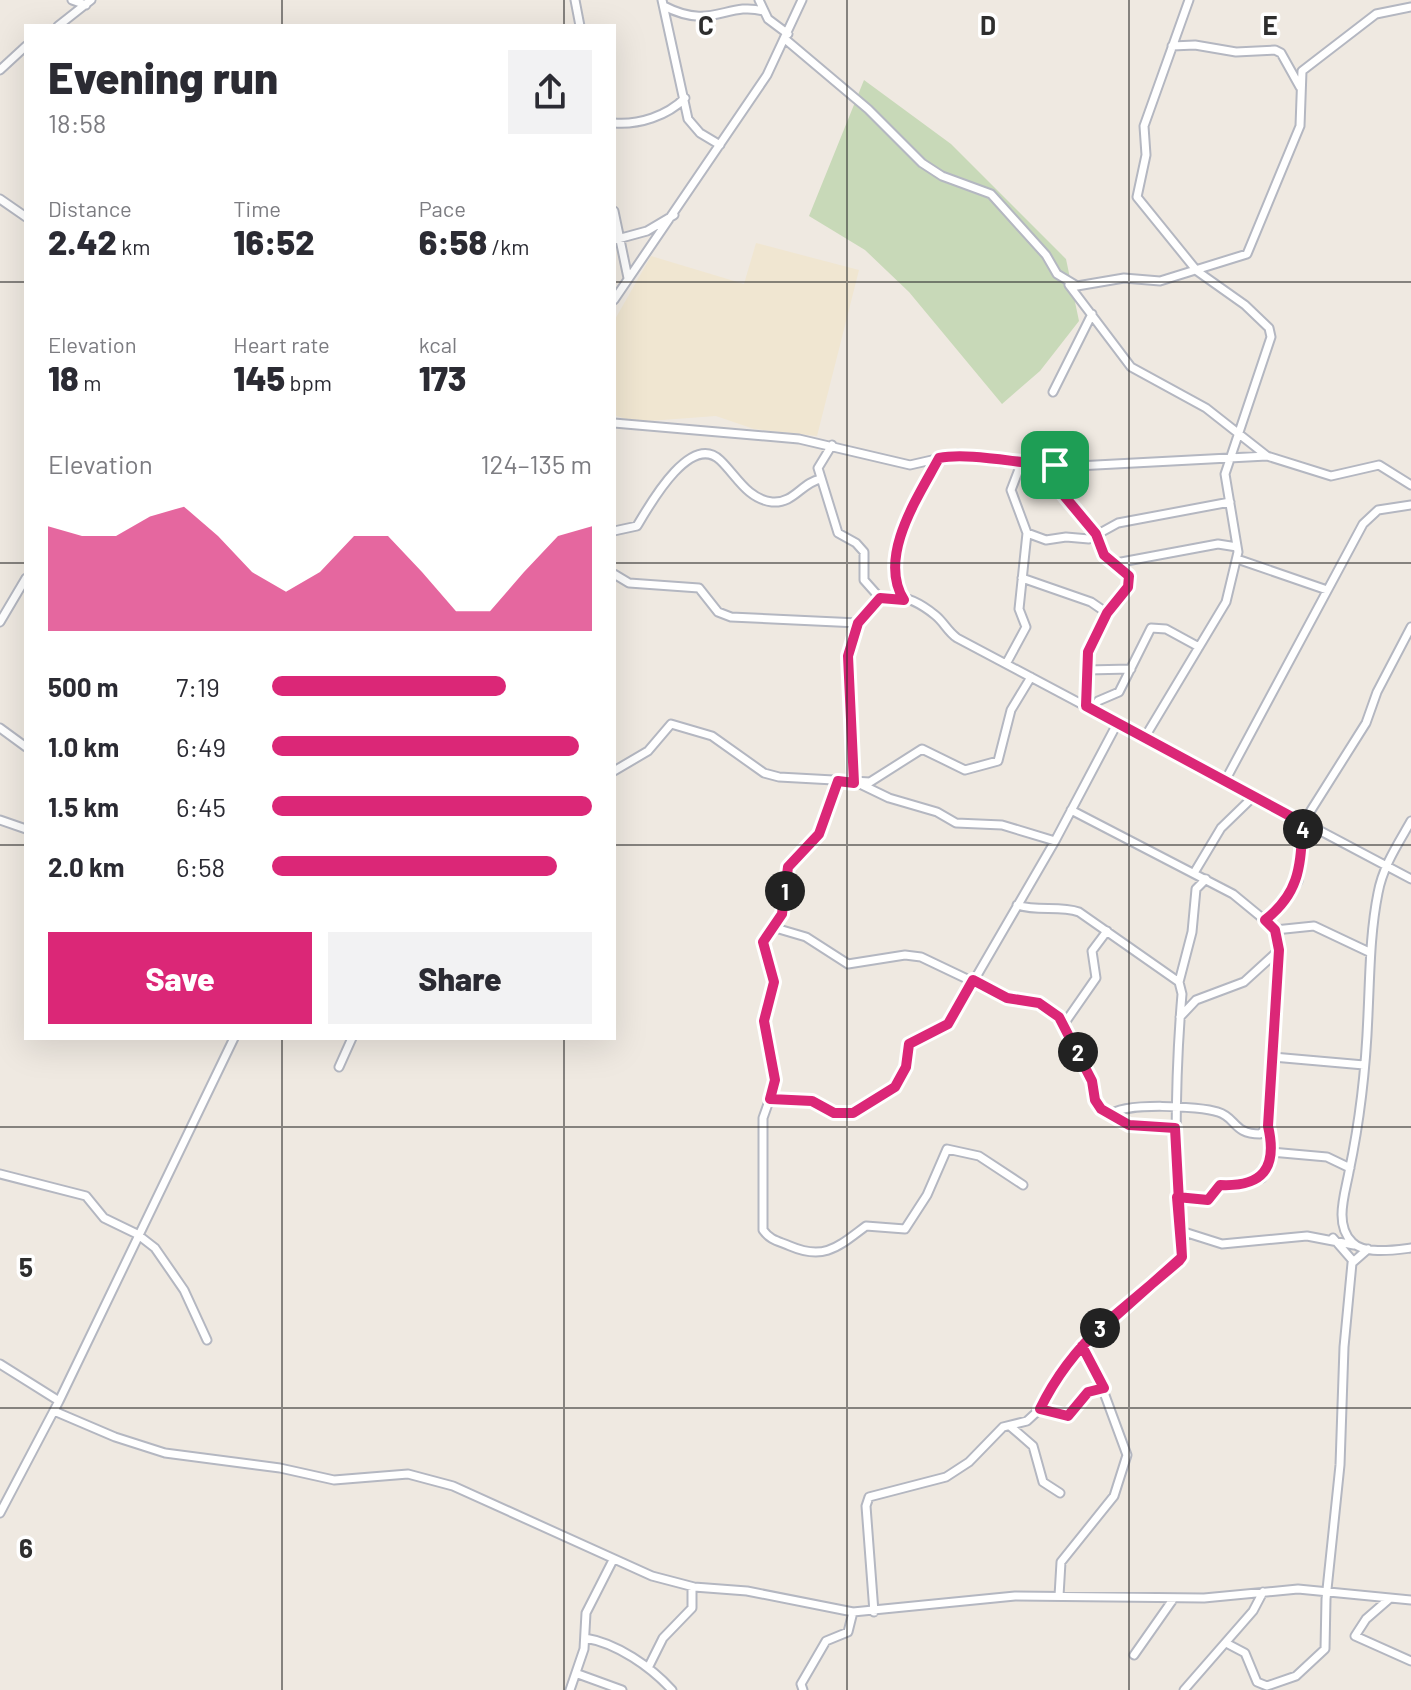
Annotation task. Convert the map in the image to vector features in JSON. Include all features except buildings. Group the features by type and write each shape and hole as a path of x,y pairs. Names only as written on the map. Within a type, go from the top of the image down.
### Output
{"street":[{"path":"72,0 88,3"},
{"path":"575,0 580,24"},
{"path":"759,0 763,11 786,36 868,109 922,163 997,199 1068,283 1131,367 1206,408 1267,456"},
{"path":"616,297 676,214 767,75 802,0"},
{"path":"1145,737 1226,602 1237,547 1225,474 1268,352 1271,333 1245,305 1197,271 1137,197 1146,155 1144,126 1189,0"},
{"path":"61,24 88,3"},
{"path":"663,3 682,15 700,18 744,10 763,11"},
{"path":"663,3 693,127 720,145"},
{"path":"1068,283 1087,285 1124,278 1154,282 1236,260 1252,247 1300,126 1302,71 1357,26 1381,13 1411,7"},
{"path":"1172,46 1195,45 1236,52 1278,51 1302,92"},
{"path":"0,70 24,48"},
{"path":"616,123 646,119 685,98"},
{"path":"0,199 24,216"},
{"path":"628,278 617,239 647,231 676,214"},
{"path":"1053,392 1092,314"},
{"path":"616,423 785,438 832,445 910,465 958,454 1021,464 1055,465 1267,456 1331,476 1381,466 1411,485"},
{"path":"832,445 819,461 821,479 832,505 835,528 840,536 856,543 864,552 864,580 880,598 904,600 934,614 957,638 1411,879"},
{"path":"616,531 637,526 668,479 701,455 713,455 733,478 764,500 786,500 811,481 821,479"},
{"path":"904,600 894,580 895,553 939,458"},
{"path":"1006,664 1026,627 1019,614 1027,533 1011,490 1021,464"},
{"path":"1055,465 1061,492 1096,534 1104,555 1127,572 1129,581 1107,613 1088,652 1089,707"},
{"path":"1027,533 1046,540 1066,537 1086,540 1118,523 1230,502"},
{"path":"1225,781 1270,690 1370,515 1411,505"},
{"path":"1116,563 1218,544 1237,547"},
{"path":"1237,559 1327,590"},
{"path":"616,575 629,583 699,588 718,612 740,619 858,623"},
{"path":"1022,578 1073,594 1107,613"},
{"path":"0,622 24,581"},
{"path":"17,593 24,598"},
{"path":"856,783 848,656 858,623 880,598"},
{"path":"1089,707 1115,697 1149,631 1155,627 1199,647"},
{"path":"1265,920 1282,906 1299,877 1303,823 1366,723 1377,692 1411,627"},
{"path":"1086,670 1131,669"},
{"path":"856,783 874,780 922,749 958,770 995,763 1011,710 1031,677"},
{"path":"770,1099 812,1101 841,1115 858,1111 895,1087 906,1067 909,1044 948,1024 1055,841 1118,722"},
{"path":"616,770 648,751 667,727 674,724 716,738 768,775 856,783 956,823 1002,825 1055,841"},
{"path":"0,728 24,746"},
{"path":"838,781 819,834 788,867 782,914 763,942 774,982 764,1021 775,1080 763,1118 763,1230 772,1239 805,1253 818,1254 845,1243 866,1226 905,1229 927,1195 947,1149 979,1156 1023,1185"},
{"path":"1194,873 1221,828 1254,796"},
{"path":"1071,810 1233,894 1275,930 1279,950 1268,1126 1271,1152 1262,1178 1238,1186 1220,1185 1208,1200 1177,1197"},
{"path":"0,820 24,828"},
{"path":"1356,1246 1350,1241 1342,1216 1364,1065 1369,952 1386,865 1411,821"},
{"path":"874,1612 866,1506 869,1497 946,1477 969,1462 1000,1429 1023,1424 1040,1409 1061,1370 1082,1346 1179,1261 1183,1253 1177,1197 1175,1128 1179,982 1192,932 1196,889 1206,879"},
{"path":"1017,905 1037,911 1074,910 1179,982"},
{"path":"1275,930 1314,926 1369,952"},
{"path":"772,927 806,937 848,964 913,955 929,959 1007,998 1039,1003 1064,1024 1093,1084 1097,1105 1129,1125 1175,1128"},
{"path":"1064,1024 1096,978 1092,951 1107,931"},
{"path":"1180,1017 1196,1000 1238,986 1279,950"},
{"path":"0,1513 59,1401 233,1040"},
{"path":"339,1067 351,1040"},
{"path":"1273,1057 1364,1065"},
{"path":"1110,1115 1127,1106 1175,1110 1190,1106 1221,1113 1234,1127 1253,1134 1268,1126"},
{"path":"1271,1152 1330,1158 1350,1168"},
{"path":"0,1174 86,1196 111,1224 137,1234 155,1248 174,1274 207,1340"},
{"path":"1181,1231 1226,1244 1277,1237 1333,1238 1368,1249 1411,1248"},
{"path":"1333,1238 1353,1261"},
{"path":"1226,1643 1245,1653 1257,1682 1267,1686 1280,1685 1313,1664 1325,1649 1327,1590 1340,1465 1346,1319 1353,1261 1368,1249"},
{"path":"1059,1596 1061,1562 1117,1491 1127,1455 1103,1390 1103,1382 1082,1346"},
{"path":"0,1364 59,1401"},
{"path":"1040,1409 1068,1416 1088,1392 1103,1390"},
{"path":"54,1411 115,1437 165,1453 280,1468 334,1480 394,1473 423,1476 453,1486 613,1560 692,1587 747,1591 853,1612 988,1598 1174,1598 1327,1590 1411,1600"},
{"path":"1010,1426 1033,1446 1043,1482 1060,1493"},
{"path":"570,1690 578,1674 586,1613 613,1560"},
{"path":"648,1668 663,1638 692,1608 692,1587"},
{"path":"1184,1690 1253,1611 1263,1592"},
{"path":"1134,1655 1174,1598"},
{"path":"1389,1599 1366,1619 1355,1636 1411,1661"},
{"path":"803,1690 801,1684 826,1641 848,1632 853,1612"},
{"path":"585,1638 602,1642 648,1668 672,1690"},
{"path":"578,1674 622,1690"}],"shaded area":[{"path":"756,243 859,270 817,436 754,429 716,416 635,422 616,416 616,317 651,256 744,284"}],"green space":[{"path":"864,80 951,144 1066,259 1079,321 1040,371 1002,404 909,292 865,250 809,216"}],"route":[{"path":"1055,465 1002,462 958,454 939,458 930,475 895,553 894,580 904,600 889,596 880,598 858,623 852,636 848,656 854,783 838,781 819,834 787,870 782,914 763,942 774,982 764,1021 775,1080 770,1099 812,1101 828,1111 847,1115 895,1087 906,1067 909,1044 918,1036 948,1024 973,980 1007,998 1039,1003 1059,1017 1092,1081 1095,1100 1101,1109 1129,1125 1175,1128 1177,1211 1182,1257 1179,1261 1103,1325 1092,1335 1082,1346 1103,1382 1104,1388 1088,1392 1078,1408 1068,1416 1040,1409 1061,1370 1092,1335 1179,1261 1182,1257 1177,1197 1208,1200 1220,1185 1238,1186 1262,1178 1265,1173 1271,1152 1268,1126 1279,950 1275,930 1265,920 1282,906 1288,892 1298,881 1303,823 1086,706 1088,652 1107,613 1128,587 1129,576 1124,568 1104,555 1096,534 1061,492 1055,465"}]}
